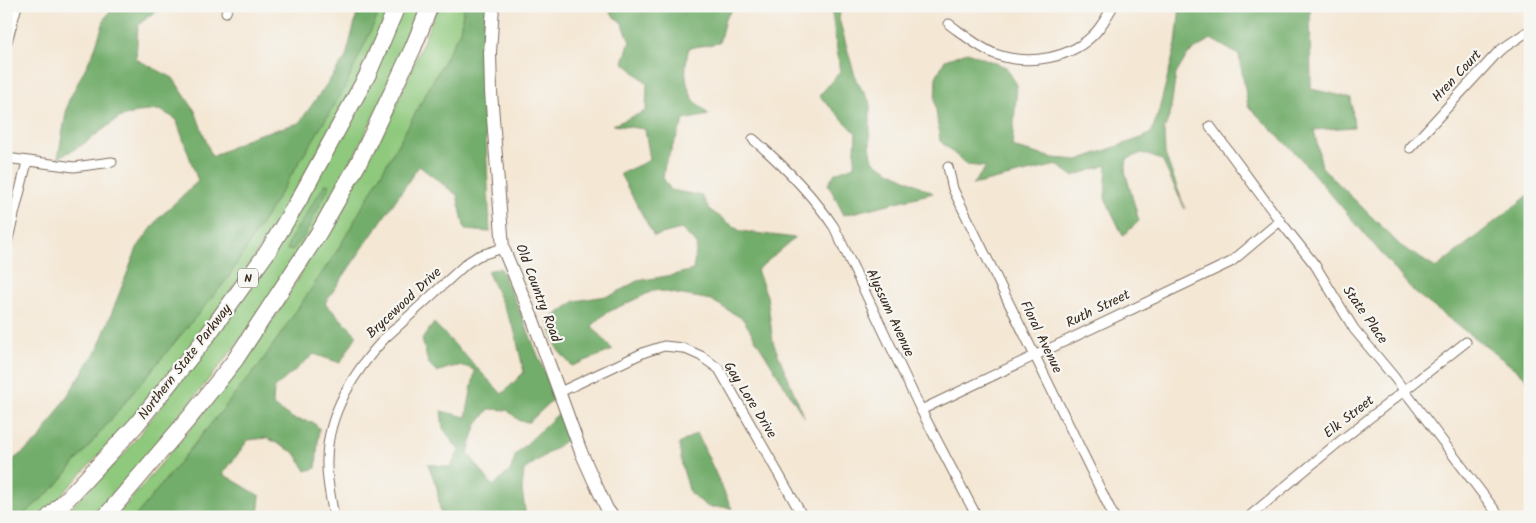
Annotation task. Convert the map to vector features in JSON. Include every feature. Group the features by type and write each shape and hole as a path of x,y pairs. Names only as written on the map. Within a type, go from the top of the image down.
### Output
{"highway":[{"name":"Northern State Parkway","path":"49,517 136,425 204,340 268,251 300,198 368,74 397,6"},
{"path":"105,517 190,418 235,360 318,234 359,162 413,48 430,6"}],"main road":[{"name":"Old Country Road","path":"494,6 490,53 491,92 503,248 533,320 594,481 607,509 613,517"}],"street":[{"path":"6,45 17,6"},
{"path":"949,24 979,46 995,54 1027,60 1064,53 1078,46 1095,33 1113,6"},
{"name":"Hren Court","path":"1410,148 1499,51 1530,30"},
{"name":"State Place","path":"1210,126 1315,265 1354,328 1500,517"},
{"name":"Alyssum Avenue","path":"753,139 820,206 834,227 920,410 977,517"},
{"path":"6,158 74,167 112,162"},
{"path":"6,246 28,162"},
{"name":"Floral Avenue","path":"948,168 953,189 1114,517"},
{"name":"Ruth Street","path":"920,410 1231,262 1280,221"},
{"name":"Brycewood Drive","path":"334,517 327,459 330,433 347,389 357,373 385,338 468,263 478,256 503,248"},
{"name":"Elk Street","path":"1251,514 1466,342"},
{"name":"Gay Lore Drive","path":"560,392 645,352 664,346 683,348 701,356 718,369 803,517"}],"green space":[{"path":"114,6 162,6 138,25 136,59 173,78 195,111 212,157 253,136 299,123 346,57 359,6 382,6 343,91 228,278 55,487 21,517 6,517 6,465 39,440 98,348 137,248 160,217 198,181 176,119 160,110 138,112 119,118 82,145 58,158 68,102 94,51 105,18"},
{"path":"382,6 390,6 355,86 298,186 249,266 194,341 113,440 41,517 21,517 55,487 228,278 343,91"},
{"path":"403,6 424,6 382,99 331,203 248,330 142,463 89,517 62,517 125,453 229,318"},
{"path":"438,6 464,6 460,31 339,248 263,360 135,517 116,517 218,396 278,313 389,123"},
{"path":"464,6 488,6 482,47 490,232 465,230 457,195 419,166 325,303 357,335 340,363 314,354 274,388 273,406 294,419 313,422 319,428 316,468 306,471 295,453 267,438 248,440 223,474 260,496 258,517 135,517 263,360 339,248 460,31"},
{"path":"622,6 735,6 725,19 719,43 689,48 686,61 688,88 694,100 709,115 684,120 665,164 663,178 671,190 702,196 710,210 740,231 795,238 757,270 767,296 773,342 804,417 743,319 711,300 655,290 606,313 592,326 613,350 572,366 558,350 548,321 575,301 612,295 637,281 693,270 697,244 681,229 654,236 620,174 650,160 645,129 613,125 646,111 647,83 623,62 630,41 622,23 609,12"},
{"path":"831,6 841,6 839,19 856,80 870,102 870,146 873,161 933,193 844,215 828,184 835,173 854,166 856,133 819,96 840,72"},
{"path":"1180,6 1310,6 1311,89 1351,98 1354,127 1314,130 1322,167 1401,246 1436,268 1530,194 1530,384 1523,375 1414,292 1300,158 1248,106 1239,55 1211,39 1188,54 1176,74 1170,114 1164,130 1165,154 1185,209 1162,160 1142,153 1127,159 1125,171 1139,221 1123,236 1105,198 1107,165 1073,176 1057,165 972,185 986,167 967,165 940,141 935,103 936,77 945,60 967,52 1006,67 1017,85 1012,147 1053,158 1078,160 1144,137 1151,133 1158,114 1176,44"},
{"path":"325,184 330,185 304,237 292,250 287,250 289,241"},
{"path":"500,268 520,311 555,398 529,422 520,421 507,410 489,409 476,426 468,453 493,486 510,471 516,454 559,413 568,439 524,470 522,490 526,517 441,517 437,488 428,464 450,467 459,451 443,428 441,411 466,417 475,371 461,366 437,372 428,363 422,339 434,323 502,394 524,372 514,329 487,271"},
{"path":"697,433 732,509 727,507 708,507 690,493 682,466 679,444"}]}
